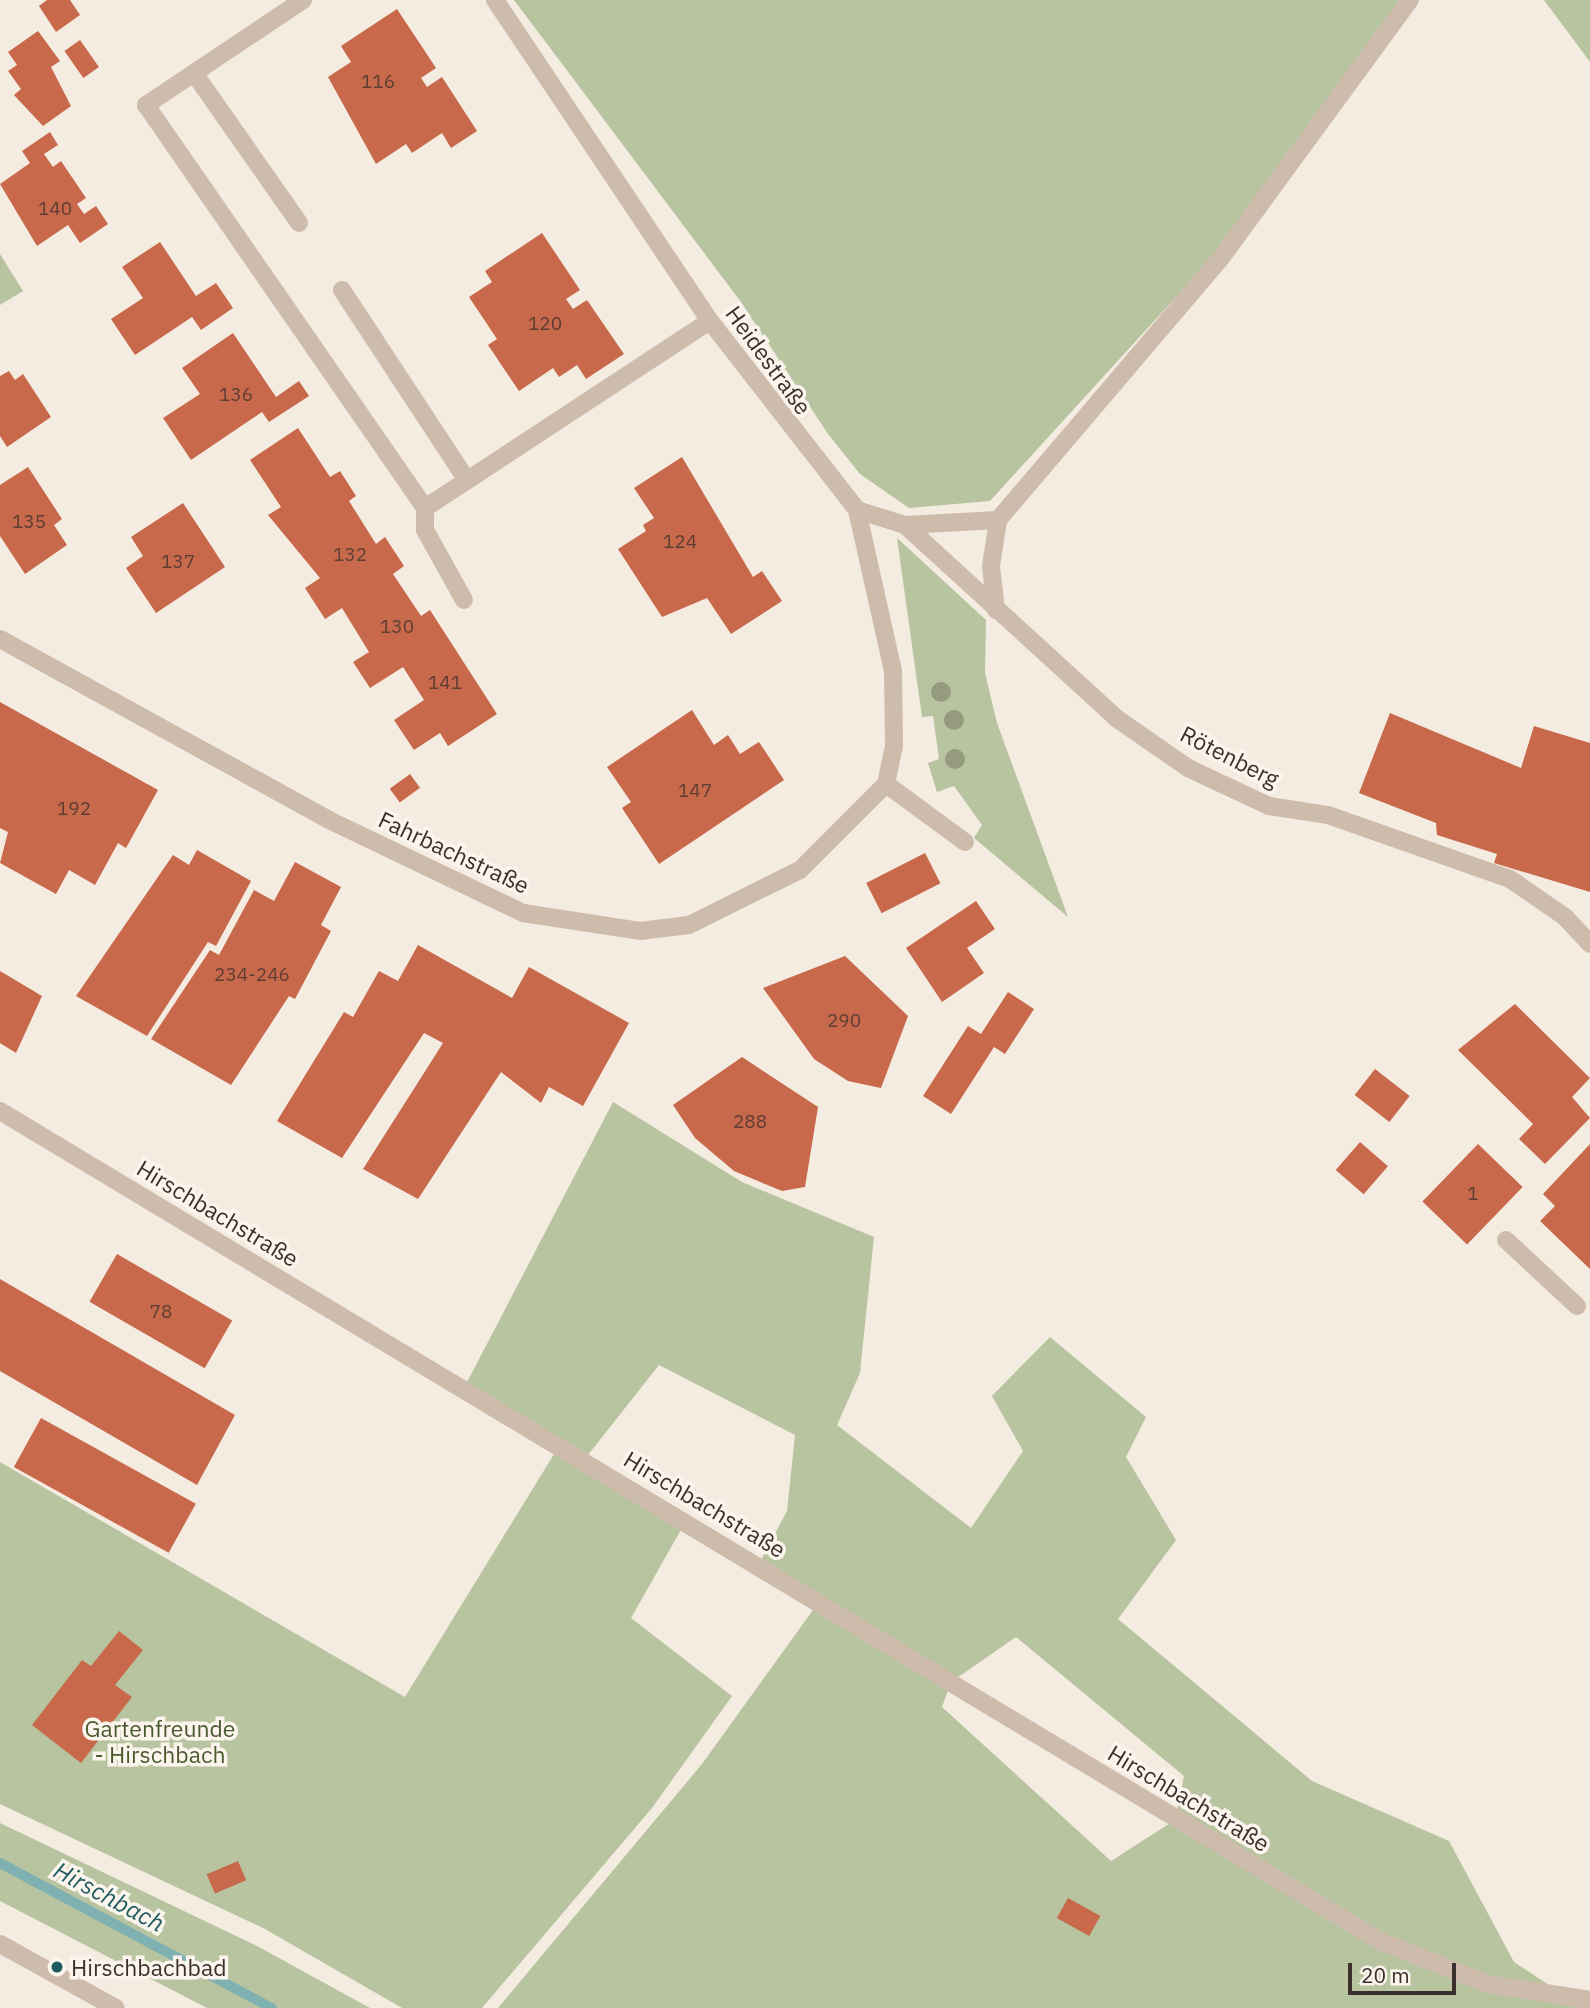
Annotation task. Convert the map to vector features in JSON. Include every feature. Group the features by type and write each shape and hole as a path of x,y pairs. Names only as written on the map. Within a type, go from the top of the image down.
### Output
{"street":[{"path":"303,0 146,104 425,508 425,530 464,600"},
{"name":"Heidestraße","path":"495,0 710,321 857,510 893,671 894,746 886,784"},
{"path":"996,610 991,566 998,520 1221,258 1410,0"},
{"path":"194,73 299,223"},
{"path":"342,290 467,480"},
{"path":"425,508 710,321"},
{"name":"Rötenberg","path":"857,510 905,525 1116,718 1188,768 1269,806 1328,815 1510,879 1587,936"},
{"path":"905,525 998,520"},
{"name":"Fahrbachstraße","path":"0,639 329,820 523,914 640,931 689,925 800,870 886,784"},
{"path":"886,784 965,842"},
{"name":"Hirschbachstraße","path":"0,1111 1382,1942 1487,1984 1590,2000"},
{"path":"1506,1240 1577,1306"},
{"path":"0,1944 116,2008"}],"green space":[{"path":"514,0 1405,0 1217,252 990,501 909,508 860,474 828,434 741,302"},
{"path":"1544,0 1590,0 1590,62"},
{"path":"0,254 23,291 0,305"},
{"path":"897,538 986,620 985,673 997,723 1068,917 974,838 982,825 954,786 937,792 928,763 939,759 933,716 922,717"},
{"name":"Gartenfreunde - Hirschbach","path":"613,1102 742,1182 874,1237 860,1373 837,1425 971,1528 1023,1451 992,1396 1050,1337 1146,1417 1126,1457 1176,1540 1118,1619 1312,1781 1449,1841 1514,1962 1584,2008 498,2008 702,1764 818,1603 759,1564 787,1511 795,1435 659,1365 584,1460 686,1521 631,1618 732,1696 652,1808 482,2008 402,2008 265,1929 0,1804 0,1462 405,1697 559,1446 464,1388","holes":["1016,1637 1184,1776 1175,1820 1111,1861 942,1707 951,1682"]},
{"path":"0,1823 259,1947 370,2008 207,2008 0,1901"}],"building":[{"path":"47,0 70,0 80,15 56,32 39,6"},
{"path":"397,9 436,68 421,78 427,87 442,77 477,131 451,148 442,133 412,153 406,144 376,164 328,77 351,62 341,46"},
{"path":"38,31 60,61 51,67 71,106 43,126 14,95 21,89 8,71 17,65 8,52"},
{"path":"80,40 99,67 83,78 64,51"},
{"path":"50,132 58,145 44,154 53,167 61,161 86,198 77,204 84,214 96,206 108,224 80,243 68,225 37,246 0,184 30,163 22,151"},
{"path":"542,233 580,290 566,299 573,309 587,300 624,354 586,379 577,365 559,377 553,368 519,391 488,345 497,339 469,297 492,282 485,271"},
{"path":"160,242 196,296 216,283 233,308 201,330 192,317 135,355 111,319 143,298 122,267"},
{"path":"233,333 276,397 299,381 309,396 269,422 262,412 191,460 163,418 200,394 182,368"},
{"path":"9,371 15,380 23,374 51,417 7,447 0,436 0,376"},
{"path":"298,428 330,477 340,471 356,496 349,501 376,544 385,537 404,566 393,574 421,616 430,610 497,714 448,746 440,733 414,750 394,720 424,700 403,667 370,688 353,662 369,652 342,608 325,619 305,588 320,578 268,515 281,507 250,460"},
{"path":"682,457 753,577 762,571 782,601 731,634 707,598 662,617 618,549 646,531 643,525 654,518 634,488"},
{"path":"28,467 62,519 54,525 67,545 25,574 0,536 0,485"},
{"path":"183,503 225,567 156,613 126,568 143,556 131,537"},
{"path":"0,702 158,790 126,848 118,843 95,885 69,870 56,894 0,863 8,832 0,828"},
{"path":"692,710 714,745 728,735 740,754 759,742 784,780 659,864 622,808 631,802 607,767"},
{"path":"1390,713 1521,768 1534,726 1590,743 1590,892 1494,863 1497,854 1437,835 1436,823 1359,793"},
{"path":"410,774 420,788 400,802 390,789"},
{"path":"197,850 251,881 216,946 208,942 147,1036 76,996 173,855 189,865"},
{"path":"925,853 940,883 882,913 866,883"},
{"path":"295,862 341,887 321,925 331,931 295,999 289,996 231,1085 151,1039 210,950 219,955 254,890 274,901"},
{"path":"976,901 995,929 967,948 984,973 942,1002 906,948"},
{"path":"418,945 512,998 529,967 629,1023 583,1106 549,1087 541,1103 501,1072 418,1199 363,1169 443,1043 424,1033 342,1158 277,1121 344,1012 353,1017 379,971 398,981"},
{"path":"845,956 908,1016 881,1088 848,1081 814,1059 763,988"},
{"path":"0,971 42,996 16,1053 0,1043"},
{"path":"1008,992 1034,1009 1005,1054 994,1047 951,1114 923,1096 968,1026 981,1034"},
{"path":"1515,1004 1590,1078 1572,1097 1590,1118 1545,1164 1519,1139 1533,1124 1458,1050"},
{"path":"742,1057 818,1107 805,1187 782,1191 734,1171 695,1138 673,1105"},
{"path":"1375,1069 1410,1096 1389,1122 1355,1095"},
{"path":"1360,1142 1388,1166 1364,1194 1336,1170"},
{"path":"1478,1144 1523,1187 1467,1245 1422,1202"},
{"path":"1590,1144 1590,1269 1540,1221 1555,1206 1543,1194"},
{"path":"117,1254 232,1320 205,1368 90,1302"},
{"path":"0,1279 235,1415 197,1485 0,1371"},
{"path":"41,1418 196,1504 169,1553 14,1467"},
{"path":"119,1631 143,1650 115,1685 132,1697 81,1763 32,1725 82,1660 91,1666"},
{"path":"238,1861 246,1880 215,1894 207,1874"},
{"path":"1068,1898 1100,1916 1089,1936 1057,1918"}],"waterway":[{"name":"Hirschbach","path":"0,1863 272,2008"}],"place":[{"name":"Hirschbachbad","path":"57,1967"}]}
